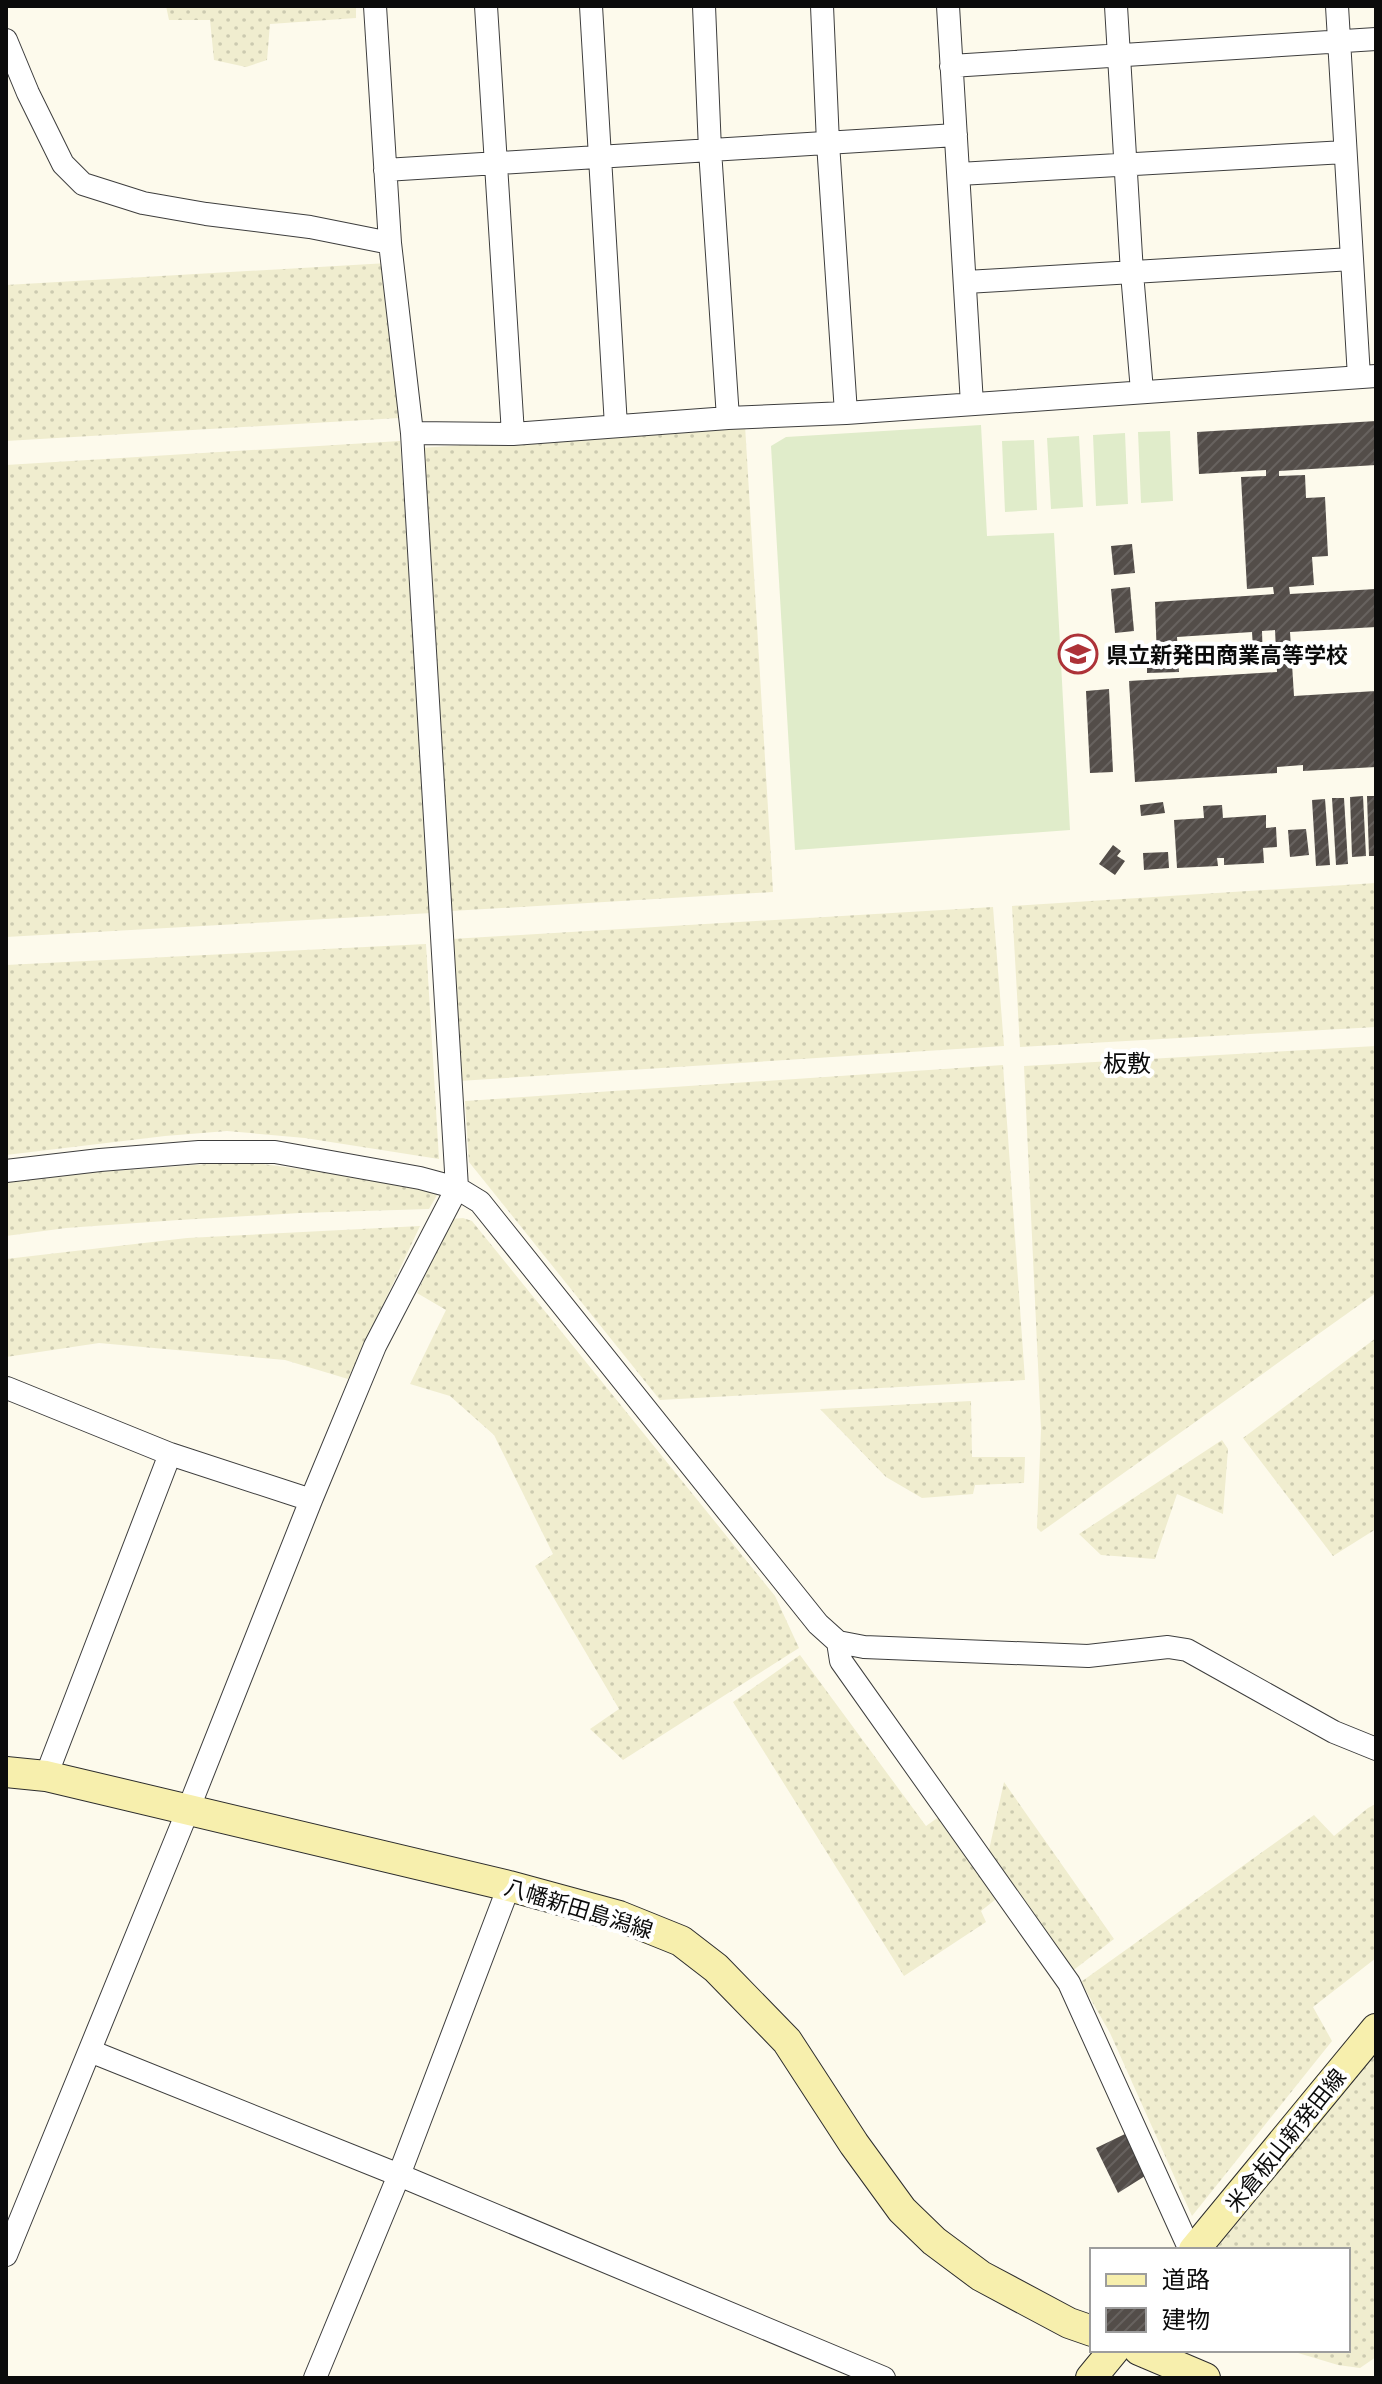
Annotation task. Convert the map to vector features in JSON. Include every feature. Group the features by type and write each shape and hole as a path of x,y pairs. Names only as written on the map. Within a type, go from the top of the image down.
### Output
{"main road":[{"name":"八幡新田島潟線","path":"6,1772 46,1776 509,1886 619,1916 681,1941 716,1968 787,2041 854,2144 902,2210 934,2241 981,2276 1069,2323 1090,2330"},
{"name":"米倉板山新発田線","path":"1194,2248 1376,2029"},
{"path":"1091,2378 1112,2352"},
{"path":"1144,2352 1205,2378"}],"street":[{"path":"6,2255 375,1346 457,1188 412,433 390,243 375,6"},
{"path":"486,6 513,434"},
{"path":"591,6 616,426"},
{"path":"704,6 728,418"},
{"path":"822,6 846,413"},
{"path":"948,6 972,404"},
{"path":"1116,6 1142,391"},
{"path":"412,433 513,434 1368,376 1352,259 1337,6"},
{"path":"951,66 1376,39"},
{"path":"6,40 63,164 83,184 143,203 310,227 390,243"},
{"path":"385,170 956,135"},
{"path":"959,174 1345,152"},
{"path":"966,282 1352,259"},
{"path":"6,1171 199,1152 275,1152 420,1178 457,1188 480,1202 818,1624 838,1642 864,1647 1088,1656 1168,1647 1187,1650 1334,1732 1376,1749"},
{"path":"7,1388 170,1454 311,1500"},
{"path":"46,1776 170,1454"},
{"path":"838,1642 841,1661 1069,1983 1191,2248"},
{"path":"315,2378 399,2175 509,1886"},
{"path":"90,2051 399,2175 884,2378"}],"shaded area":[{"path":"166,6 356,6 356,18 270,24 267,60 246,67 214,60 210,20 169,20"},
{"path":"388,263 399,418 6,441 6,285"},
{"path":"745,425 773,892 451,911 421,448"},
{"path":"400,441 432,913 6,937 6,465"},
{"path":"1376,883 1376,1027 1020,1047 1012,906"},
{"path":"993,907 1004,1046 459,1081 451,939"},
{"path":"426,944 439,1159 305,1138 227,1131 6,1155 6,965"},
{"path":"1376,1046 1376,1293 1041,1532 1037,1528 1041,1429 1024,1066"},
{"path":"1003,1065 1025,1380 660,1400 469,1162 465,1101"},
{"path":"255,1163 431,1186 437,1195 429,1209 179,1220 66,1228 6,1236 6,1179"},
{"path":"451,1219 472,1221 775,1596 799,1648 623,1760 590,1729 619,1709 535,1566 553,1554 494,1435 450,1396 410,1384 446,1310 417,1293"},
{"path":"420,1226 348,1379 285,1360 99,1343 6,1357 6,1259 187,1238"},
{"path":"1376,1338 1376,1529 1333,1556 1243,1438"},
{"path":"971,1401 972,1457 1025,1457 1024,1483 975,1485 973,1494 922,1498 886,1477 820,1409"},
{"path":"1222,1440 1228,1449 1223,1514 1177,1494 1155,1559 1101,1555 1079,1534"},
{"path":"800,1655 926,1826 940,1816 996,1899 981,1911 986,1922 904,1976 733,1702"},
{"path":"1004,1782 1114,1939 1071,1972 989,1850"},
{"path":"1376,1804 1376,1958 1313,2007 1332,2041 1192,2216 1110,2033 1081,1982 1314,1815 1334,1836"},
{"path":"1376,2053 1376,2357 1360,2368 1295,2352 1350,2352 1350,2248 1217,2248"}],"green space":[{"path":"981,425 987,536 1054,533 1070,830 795,850 771,446 786,437"},
{"path":"1170,431 1173,501 1141,503 1138,432"},
{"path":"1125,433 1128,504 1096,506 1093,435"},
{"path":"1079,436 1083,507 1051,509 1047,438"},
{"path":"1034,440 1037,510 1005,512 1002,441"}],"building":[{"path":"1376,421 1376,465 1279,471 1279,476 1305,475 1306,498 1325,497 1328,556 1312,557 1314,585 1289,587 1290,594 1376,589 1376,627 1290,632 1294,696 1376,691 1376,767 1303,771 1303,765 1277,767 1277,773 1135,782 1129,681 1277,672 1275,630 1262,631 1263,665 1254,665 1252,632 1177,637 1179,672 1147,673 1147,660 1157,660 1155,602 1274,594 1273,587 1247,589 1241,477 1266,476 1266,470 1199,474 1197,432"},
{"path":"1132,544 1135,573 1114,575 1111,546"},
{"path":"1130,587 1134,631 1115,633 1111,589"},
{"path":"1109,689 1113,772 1090,773 1086,691"},
{"path":"1363,796 1366,856 1352,857 1350,797"},
{"path":"1367,796 1376,796 1376,856 1369,856"},
{"path":"1332,798 1344,798 1348,864 1336,865"},
{"path":"1325,799 1330,865 1316,866 1312,800"},
{"path":"1163,802 1165,813 1141,816 1140,805"},
{"path":"1222,805 1223,818 1266,815 1266,828 1276,827 1277,847 1263,848 1264,863 1224,865 1224,858 1217,858 1218,866 1177,868 1174,820 1204,818 1203,806"},
{"path":"1306,829 1309,855 1290,857 1288,830"},
{"path":"1113,845 1121,851 1117,856 1125,861 1115,875 1099,864"},
{"path":"1168,852 1169,868 1144,870 1143,853"},
{"path":"1125,2134 1145,2176 1118,2193 1096,2148"}],"place":[{"name":"県立新発田商業高等学校","path":"1078,654"}],"district":[{"name":"板敷","path":"1127,1063"}]}
